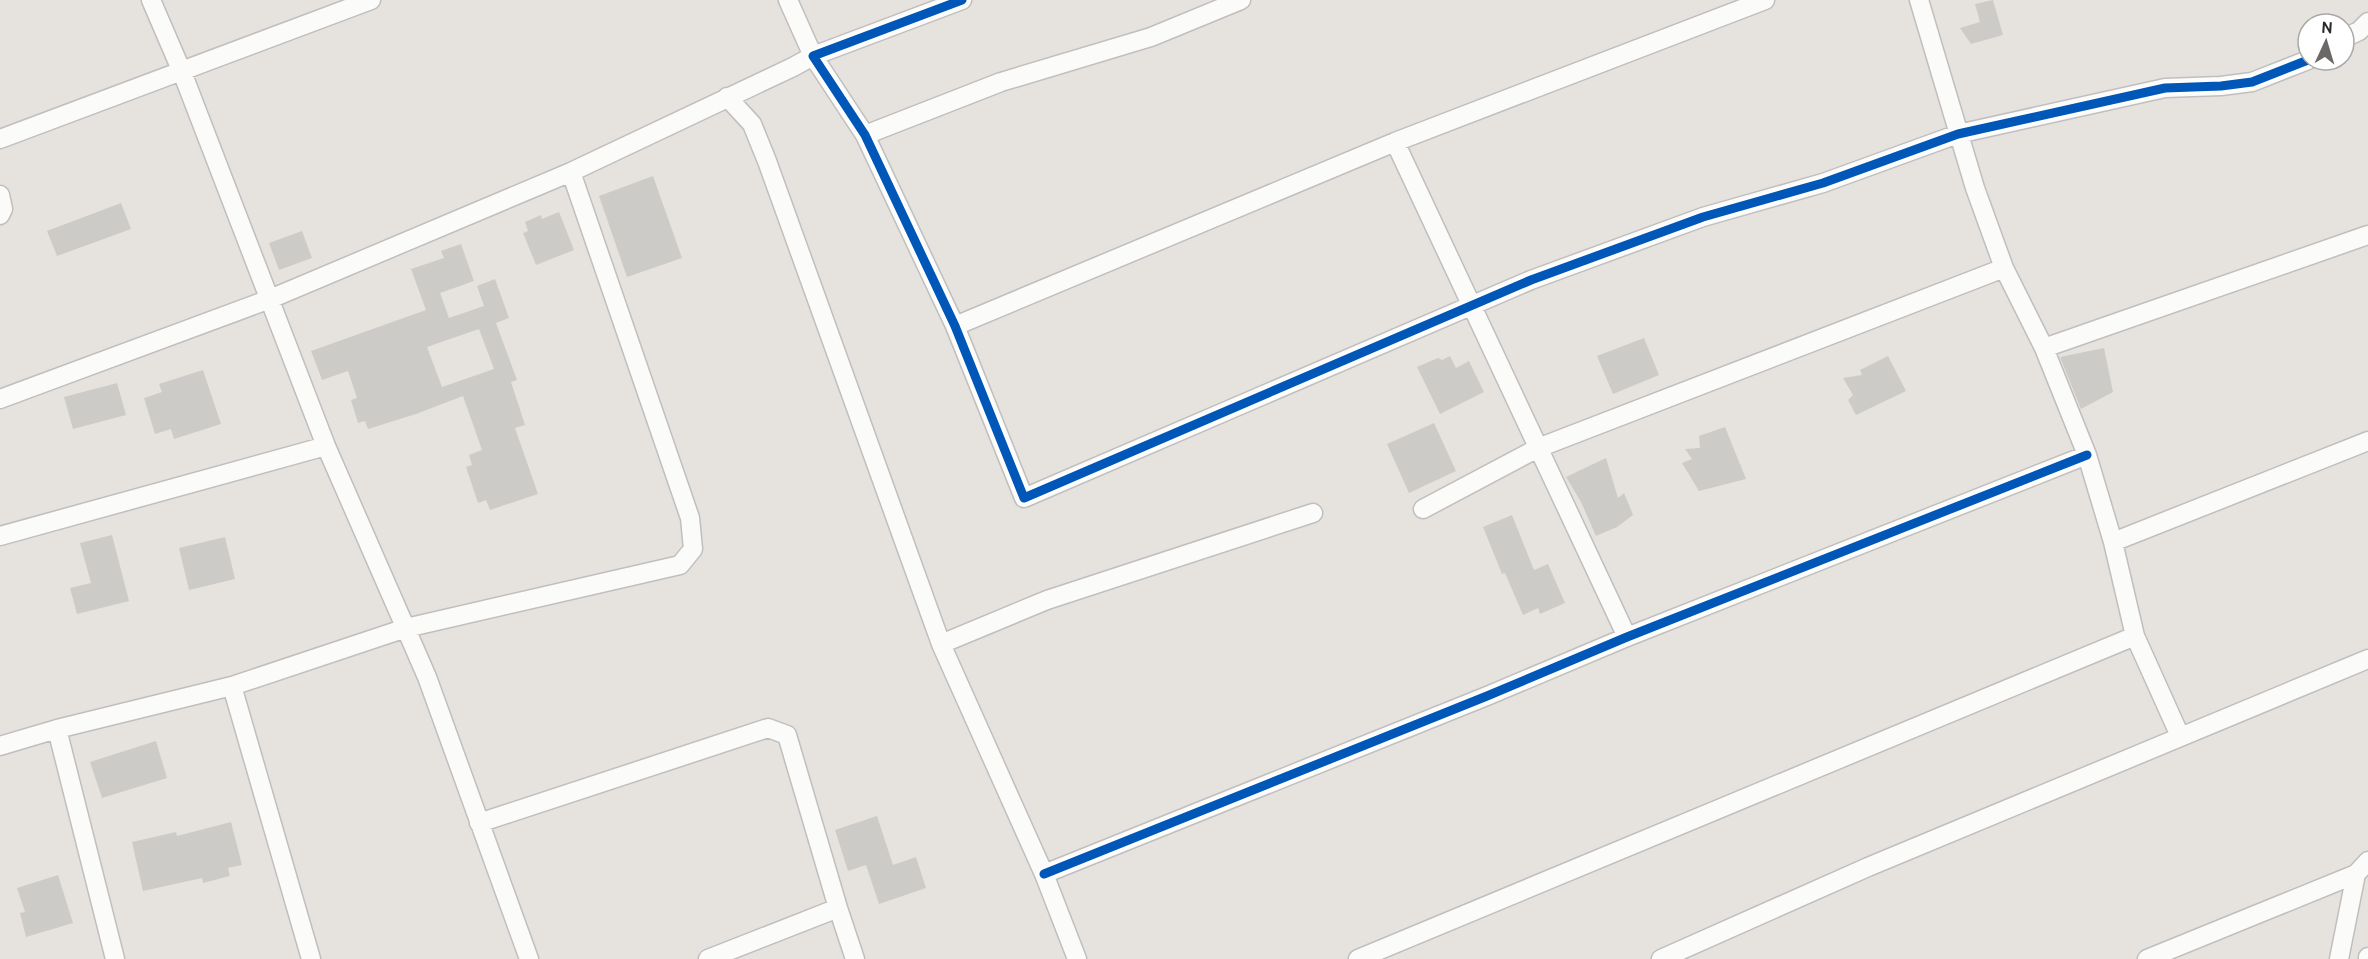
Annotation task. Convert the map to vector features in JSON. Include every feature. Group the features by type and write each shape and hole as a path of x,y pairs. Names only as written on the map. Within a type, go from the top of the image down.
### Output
{"street":[{"path":"152,0 326,446 427,677 529,959"},
{"path":"0,139 371,0"},
{"path":"788,0 813,56 865,135 955,326 1024,498 1531,280 1703,217 1823,183 1958,134 2165,88 2252,82 2296,65"},
{"path":"0,399 270,299 571,172 813,56 962,0"},
{"path":"865,135 1000,82 1150,37 1241,0"},
{"path":"955,326 1395,142 1765,0"},
{"path":"1919,0 1958,134 2004,268 2044,348 2087,455 2113,542 2135,636 2180,736"},
{"path":"2356,32 2368,22"},
{"path":"728,97 752,124 767,161 941,644 1044,874 1077,959"},
{"path":"1395,142 1628,637"},
{"path":"0,746 57,729 232,686 406,628 680,565 693,549 690,518 571,172"},
{"path":"0,195 3,209 0,214"},
{"path":"2044,348 2368,235"},
{"path":"1423,509 1538,448 2004,268"},
{"path":"2113,542 2368,441"},
{"path":"0,536 326,446"},
{"path":"1044,874 1628,637 2087,455"},
{"path":"941,644 1047,600 1313,513"},
{"path":"1358,959 2135,636"},
{"path":"1661,959 1868,867 2368,659"},
{"path":"232,686 311,959"},
{"path":"479,823 768,728 787,735 855,959"},
{"path":"57,729 115,959"},
{"path":"2147,959 2362,867"},
{"path":"2339,959 2362,867"},
{"path":"708,959 838,908"}],"building":[{"path":"1993,0 2003,35 1971,44 1960,28 1980,22 1975,4"},
{"path":"653,176 682,258 627,277 599,196"},
{"path":"121,203 131,229 57,256 47,231"},
{"path":"559,212 574,250 536,265 523,233 528,231 525,222 541,215 542,219"},
{"path":"302,231 312,258 279,270 269,243"},
{"path":"461,244 474,281 440,293 449,318 484,306 477,286 495,279 509,318 496,323 517,380 511,382 525,425 515,428 538,494 490,510 486,500 478,503 466,467 472,465 469,455 482,450 463,396 368,429 365,421 358,423 351,400 357,398 348,371 322,380 311,351 426,310 411,269 444,258 441,251","holes":["479,329 494,369 442,387 427,347"]},
{"path":"1644,338 1659,375 1613,394 1597,356"},
{"path":"2104,348 2113,392 2081,409 2060,357"},
{"path":"1450,356 1456,368 1469,361 1484,392 1440,414 1417,367 1438,358 1442,360"},
{"path":"1888,356 1906,391 1856,415 1848,400 1853,395 1843,378 1862,375 1860,370"},
{"path":"203,370 221,424 174,439 171,429 155,434 144,398 162,392 159,384"},
{"path":"117,383 126,415 73,429 64,397"},
{"path":"1434,423 1456,471 1409,493 1387,444"},
{"path":"1725,427 1746,479 1699,491 1682,463 1692,459 1685,449 1700,448 1699,436"},
{"path":"1606,458 1618,498 1624,493 1633,515 1617,527 1596,536 1581,502 1566,477"},
{"path":"1512,515 1534,570 1548,564 1565,603 1540,614 1538,608 1523,615 1505,573 1502,574 1483,527"},
{"path":"112,535 129,601 77,614 70,588 91,583 80,543"},
{"path":"225,537 235,579 189,590 179,548"},
{"path":"156,741 167,778 102,798 90,762"},
{"path":"877,816 893,865 916,857 926,888 879,904 866,865 848,871 835,830"},
{"path":"231,822 242,865 228,868 230,876 203,883 202,878 143,891 132,842 176,832 177,836"},
{"path":"58,875 73,923 26,937 20,913 25,912 17,888"}],"cycle path":[{"path":"962,0 813,56 865,135 955,326 1024,498 1531,280 1703,217 1823,183 1958,134 2165,88 2221,86 2252,82 2296,65"},
{"path":"1044,874 1487,696 1627,637 2087,455"}]}
